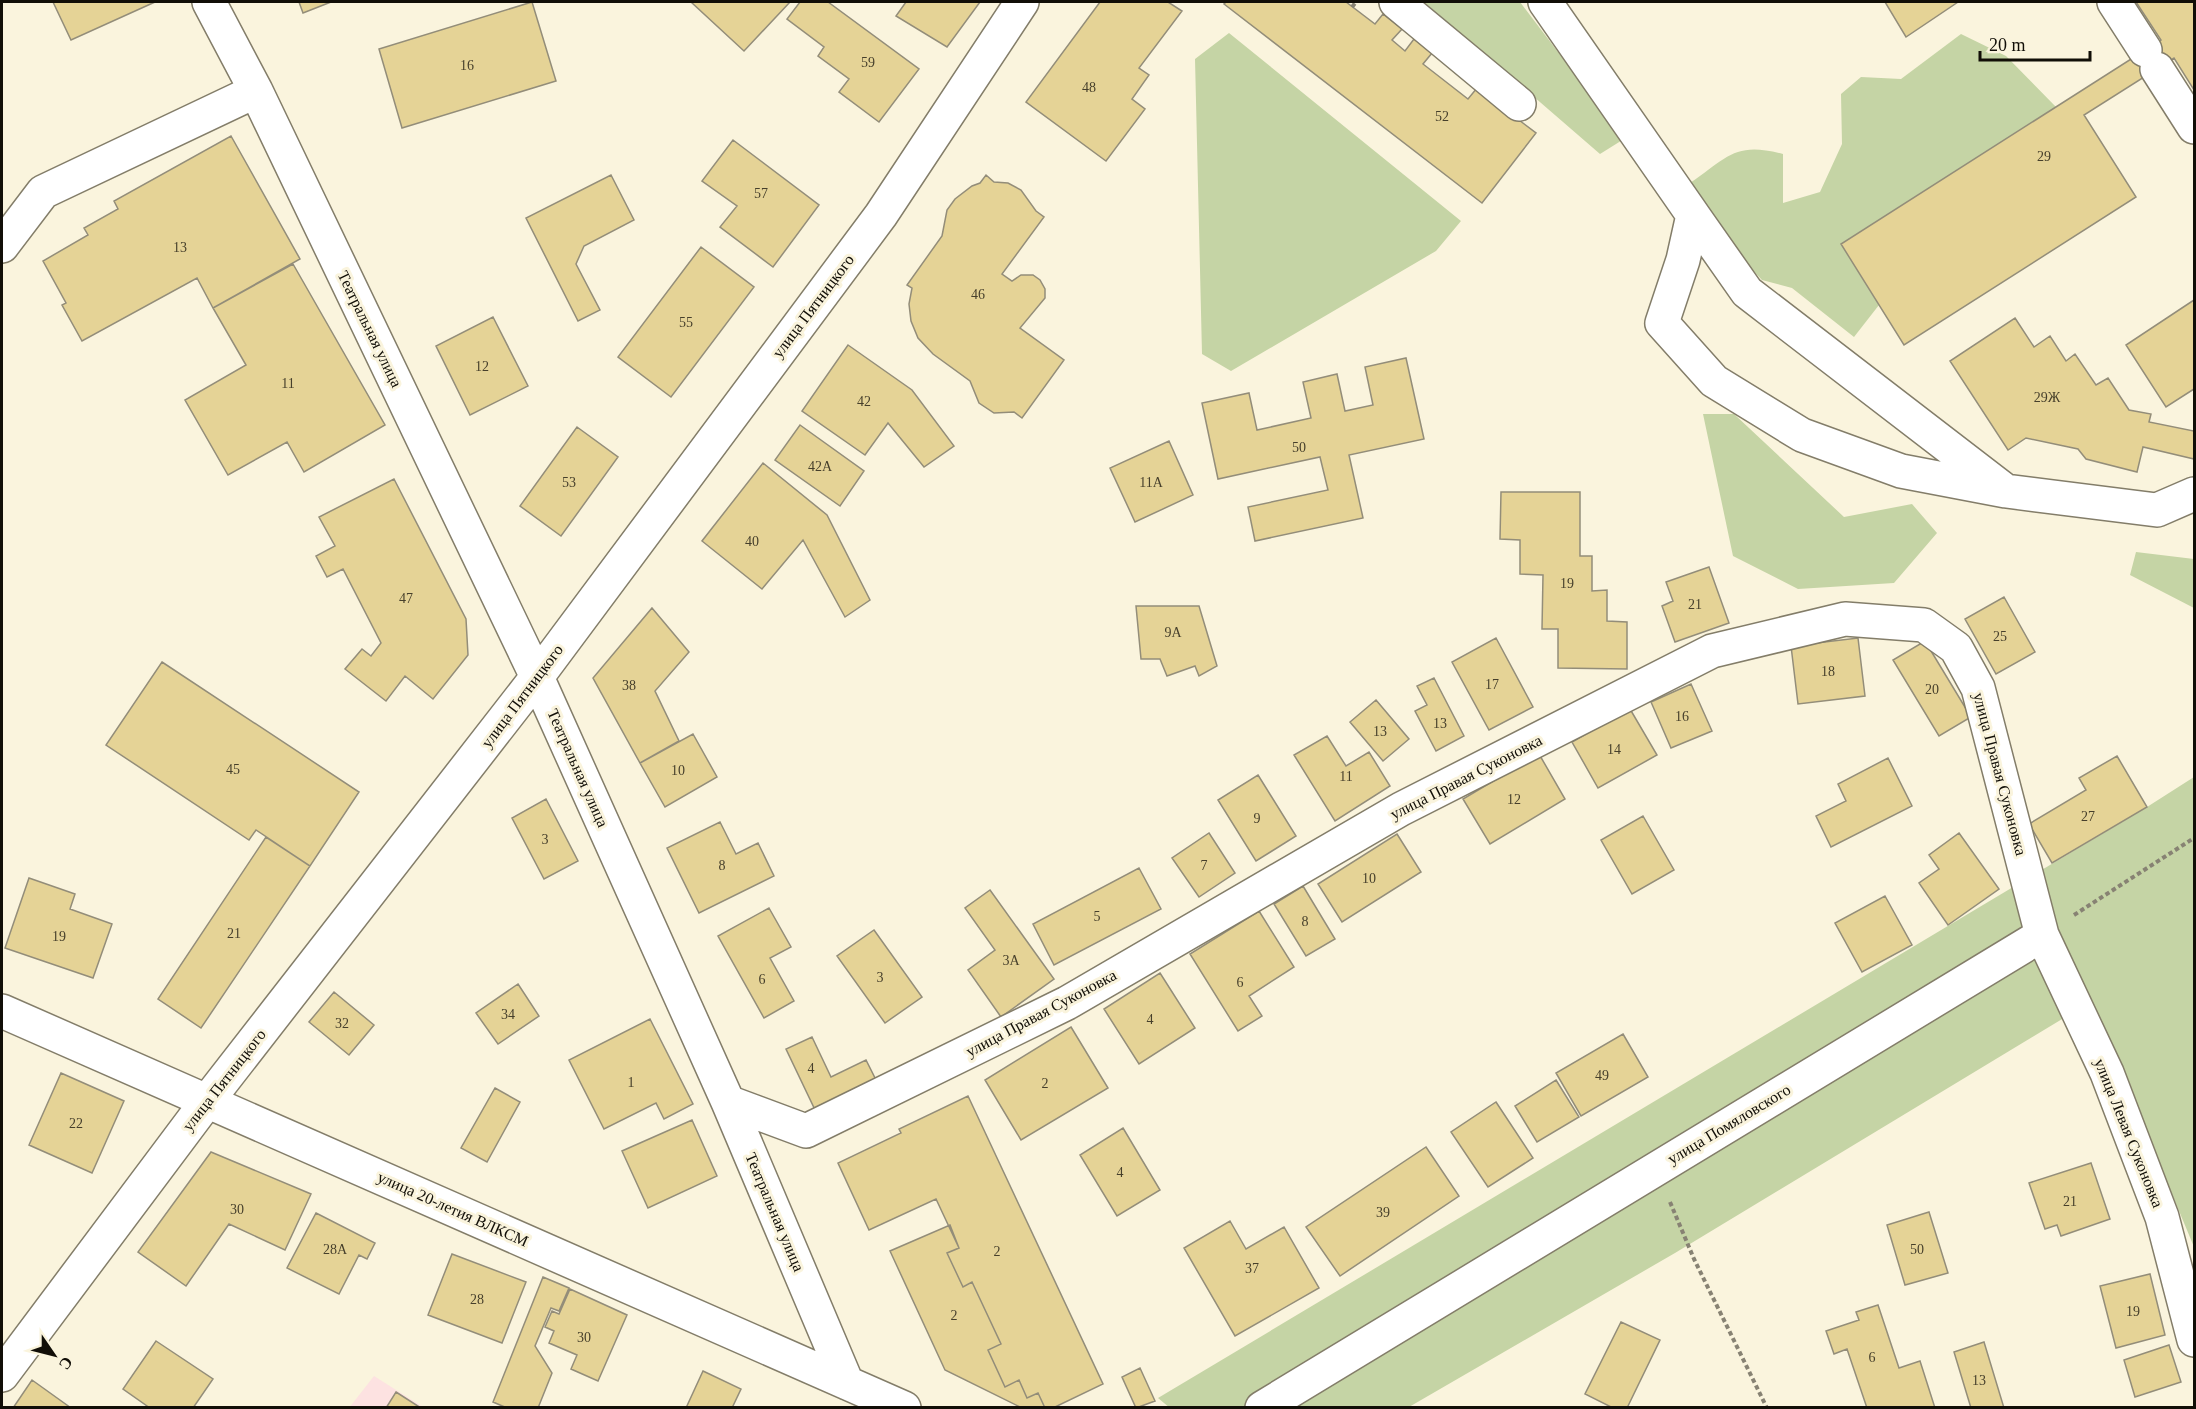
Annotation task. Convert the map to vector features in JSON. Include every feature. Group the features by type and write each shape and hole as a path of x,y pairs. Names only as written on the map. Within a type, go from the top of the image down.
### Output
{"street":[{"name":"Театральная улица","path":"208,2 256,91 537,677 728,1102 847,1383"},
{"name":"улица Пятницкого","path":"2,1375 208,1100 537,677 881,215 1022,2"},
{"path":"1396,2 1519,104"},
{"path":"1545,2 1747,292 2006,491"},
{"path":"2114,2 2194,127"},
{"path":"2,246 43,192 256,91"},
{"path":"1693,215 1683,260 1662,323 1714,381 1802,435 1901,471 2006,491 2157,510 2194,494"},
{"name":"улица Правая Суконовка","path":"728,1102 806,1131 1067,1003 1401,809 1712,651 1845,619 1924,625 1956,648 1978,688 2042,935"},
{"name":"улица Помяловского","path":"1262,1407 2042,935"},
{"name":"улица Левая Суконовка","path":"2042,935 2107,1073 2163,1217 2194,1340"},
{"name":"улица 20-летия ВЛКСМ","path":"2,1011 904,1407"}],"path":[{"path":"1352,7 1356,2"},
{"path":"2042,935 2194,838"},
{"path":"1656,1168 1694,1259 1767,1407"}],"shaded area":[{"path":"374,1376 423,1407 349,1408"}],"green space":[{"path":"1424,2 1520,2 1624,139 1600,154"},
{"path":"1229,33 1461,221 1436,251 1231,371 1202,354 1195,59"},
{"path":"1961,34 2006,56 2056,107 1841,244 1879,305 1854,337 1792,288 1762,280 1727,243 1690,183 1723,159 1754,149 1783,154 1783,203 1820,192 1842,144 1841,94 1861,77 1901,79"},
{"path":"1703,414 1734,414 1844,517 1912,504 1937,533 1894,583 1798,589 1733,556"},
{"path":"2136,552 2194,559 2194,608 2130,575"},
{"path":"2194,777 2194,1247 2092,1001 1675,1253 1409,1407 1170,1408 1158,1398 2147,807"}],"building":[{"path":"53,2 155,2 71,40"},
{"path":"299,2 331,2 303,13"},
{"path":"532,2 556,81 402,128 379,49"},
{"path":"691,2 790,2 744,51"},
{"path":"800,2 828,2 919,69 879,122 839,92 849,79 818,56 824,47 787,19"},
{"path":"906,2 980,2 947,47 896,16"},
{"path":"1100,2 1168,2 1182,11 1139,68 1149,75 1132,99 1145,109 1106,161 1026,102"},
{"path":"1226,2 1346,2 1375,24 1383,14 1402,29 1392,40 1405,51 1414,39 1432,53 1423,64 1468,99 1477,88 1536,133 1482,203 1224,4"},
{"path":"1885,2 1958,2 1906,37"},
{"path":"2136,2 2194,2 2194,90 2174,58 2084,115 2136,197 1904,345 1841,244 2161,40"},
{"path":"231,136 300,259 213,308 197,278 82,341 62,305 66,303 43,261 88,235 84,228 118,209 114,201"},
{"path":"733,140 819,205 773,267 720,227 737,206 702,181"},
{"path":"611,175 634,220 584,246 576,264 600,310 578,321 526,218"},
{"path":"986,175 994,182 1008,183 1021,190 1036,211 1044,217 1002,274 1012,281 1021,275 1033,275 1040,280 1045,289 1045,298 1020,328 1064,360 1022,418 1014,412 994,413 979,403 970,381 933,354 918,338 911,321 909,304 912,288 907,285 942,236 947,210 955,199 980,183"},
{"path":"701,247 754,287 671,397 618,357"},
{"path":"293,264 385,425 304,472 287,442 228,475 185,400 246,365 213,308"},
{"path":"2194,300 2194,389 2166,407 2126,345"},
{"path":"493,317 528,386 470,415 436,346"},
{"path":"2015,318 2034,347 2050,336 2066,361 2075,354 2096,385 2108,378 2129,410 2151,414 2149,422 2194,431 2194,459 2143,447 2137,472 2086,459 2078,449 2026,438 2008,450 1950,361"},
{"path":"848,345 912,390 954,446 924,467 888,423 865,455 802,411"},
{"path":"1406,358 1424,439 1349,455 1363,518 1255,541 1248,507 1328,490 1320,457 1218,479 1202,403 1249,393 1257,430 1311,418 1303,382 1337,374 1345,411 1373,405 1365,367"},
{"path":"800,425 864,471 840,506 775,460"},
{"path":"577,427 618,457 561,536 520,506"},
{"path":"1169,441 1193,495 1135,522 1110,468"},
{"path":"763,463 827,515 870,600 845,617 803,540 762,589 702,541"},
{"path":"394,479 466,619 468,655 433,699 405,676 386,701 345,669 362,649 371,656 381,643 343,569 327,577 316,556 335,546 319,517"},
{"path":"1501,492 1580,492 1580,556 1592,556 1592,591 1607,590 1607,621 1627,622 1627,669 1558,668 1558,629 1542,629 1543,575 1520,574 1520,540 1500,539"},
{"path":"1709,567 1729,623 1675,642 1662,606 1673,601 1666,582"},
{"path":"2004,597 2035,652 1996,674 1965,619"},
{"path":"1136,606 1199,606 1217,666 1199,676 1195,666 1167,676 1160,659 1141,659"},
{"path":"652,608 689,652 655,691 679,741 640,763 593,678"},
{"path":"1496,638 1533,707 1489,730 1452,662"},
{"path":"1858,638 1865,696 1798,704 1791,646"},
{"path":"1925,641 1971,717 1939,736 1893,660"},
{"path":"162,662 359,792 310,866 256,830 249,840 106,745"},
{"path":"1434,678 1464,736 1436,751 1415,711 1427,705 1417,686"},
{"path":"1691,684 1712,731 1671,748 1651,702"},
{"path":"1376,700 1409,739 1383,761 1350,722"},
{"path":"1630,709 1657,755 1598,788 1572,742"},
{"path":"693,734 717,777 665,807 640,763"},
{"path":"1327,736 1346,766 1369,752 1390,786 1335,821 1294,755"},
{"path":"1539,754 1565,799 1490,844 1463,799"},
{"path":"2117,756 2147,807 2052,863 2029,824 2086,790 2079,778"},
{"path":"1888,758 1912,806 1831,847 1816,816 1846,801 1838,784"},
{"path":"1258,775 1296,836 1256,861 1218,800"},
{"path":"546,799 578,861 544,879 512,818"},
{"path":"1643,816 1674,870 1632,894 1601,840"},
{"path":"720,822 736,854 758,843 774,876 699,913 667,848"},
{"path":"1209,833 1235,873 1199,897 1172,858"},
{"path":"1959,833 1999,889 1948,925 1919,883 1939,869 1929,855"},
{"path":"1397,834 1421,872 1342,922 1318,884"},
{"path":"266,837 310,866 201,1028 158,999"},
{"path":"1139,868 1161,909 1054,965 1033,924"},
{"path":"29,878 75,894 70,909 112,924 93,978 5,948"},
{"path":"1303,886 1335,939 1306,956 1274,904"},
{"path":"990,890 1054,979 1001,1017 968,970 995,950 965,908"},
{"path":"1885,896 1912,945 1862,972 1835,923"},
{"path":"769,908 791,947 770,958 794,1001 764,1018 718,936"},
{"path":"1259,911 1294,967 1249,996 1262,1016 1238,1031 1190,954"},
{"path":"874,930 922,997 885,1023 837,956"},
{"path":"1160,973 1195,1028 1139,1064 1104,1009"},
{"path":"518,984 539,1016 498,1044 476,1013"},
{"path":"334,992 374,1025 349,1055 309,1022"},
{"path":"650,1019 693,1104 664,1119 656,1103 604,1129 569,1060"},
{"path":"1071,1027 1108,1088 1021,1140 985,1080"},
{"path":"1623,1034 1648,1077 1581,1116 1556,1073"},
{"path":"812,1037 831,1077 866,1060 878,1084 817,1114 786,1049"},
{"path":"61,1073 124,1101 92,1173 29,1145"},
{"path":"1556,1080 1579,1117 1537,1142 1515,1106"},
{"path":"495,1088 520,1102 487,1162 461,1148"},
{"path":"968,1096 1103,1384 1053,1408 1045,1408 1038,1393 1027,1398 1019,1380 1005,1387 988,1350 1001,1344 972,1282 963,1287 947,1253 959,1248 936,1199 869,1230 838,1163 901,1133 899,1129"},
{"path":"1496,1102 1533,1158 1488,1187 1451,1132"},
{"path":"692,1120 717,1176 648,1208 622,1151"},
{"path":"1123,1128 1160,1190 1117,1216 1080,1155"},
{"path":"1426,1147 1459,1196 1340,1276 1306,1227"},
{"path":"211,1152 311,1194 285,1250 229,1224 186,1286 138,1252"},
{"path":"2091,1163 2110,1219 2061,1236 2057,1225 2045,1229 2029,1183"},
{"path":"1929,1212 1948,1273 1905,1285 1887,1225"},
{"path":"316,1213 375,1243 367,1259 359,1255 339,1294 287,1268"},
{"path":"1230,1221 1246,1249 1284,1227 1319,1288 1235,1336 1184,1248"},
{"path":"950,1225 959,1248 947,1253 963,1287 972,1282 1001,1344 988,1350 1005,1387 1019,1380 1027,1398 1038,1393 1045,1408 1022,1408 945,1370 890,1251"},
{"path":"452,1254 526,1282 502,1343 428,1315"},
{"path":"2150,1274 2165,1335 2116,1348 2100,1286"},
{"path":"543,1277 569,1288 559,1311 551,1308 535,1346 552,1373 538,1408 507,1408 493,1402"},
{"path":"570,1289 627,1315 598,1381 571,1369 577,1355 549,1343 554,1331 545,1327 552,1311 559,1314"},
{"path":"1878,1305 1899,1368 1920,1361 1935,1408 1867,1408 1847,1349 1834,1354 1826,1331 1859,1320 1856,1312"},
{"path":"1621,1322 1660,1340 1627,1408 1613,1408 1585,1394"},
{"path":"156,1341 213,1379 193,1408 150,1408 123,1389"},
{"path":"1984,1342 2004,1408 1971,1408 1954,1352"},
{"path":"2169,1345 2181,1382 2135,1397 2124,1360"},
{"path":"1140,1368 1155,1401 1136,1408 1122,1377"},
{"path":"703,1371 741,1389 732,1408 686,1408"},
{"path":"32,1380 71,1408 13,1408"},
{"path":"396,1392 421,1408 386,1408"}]}
